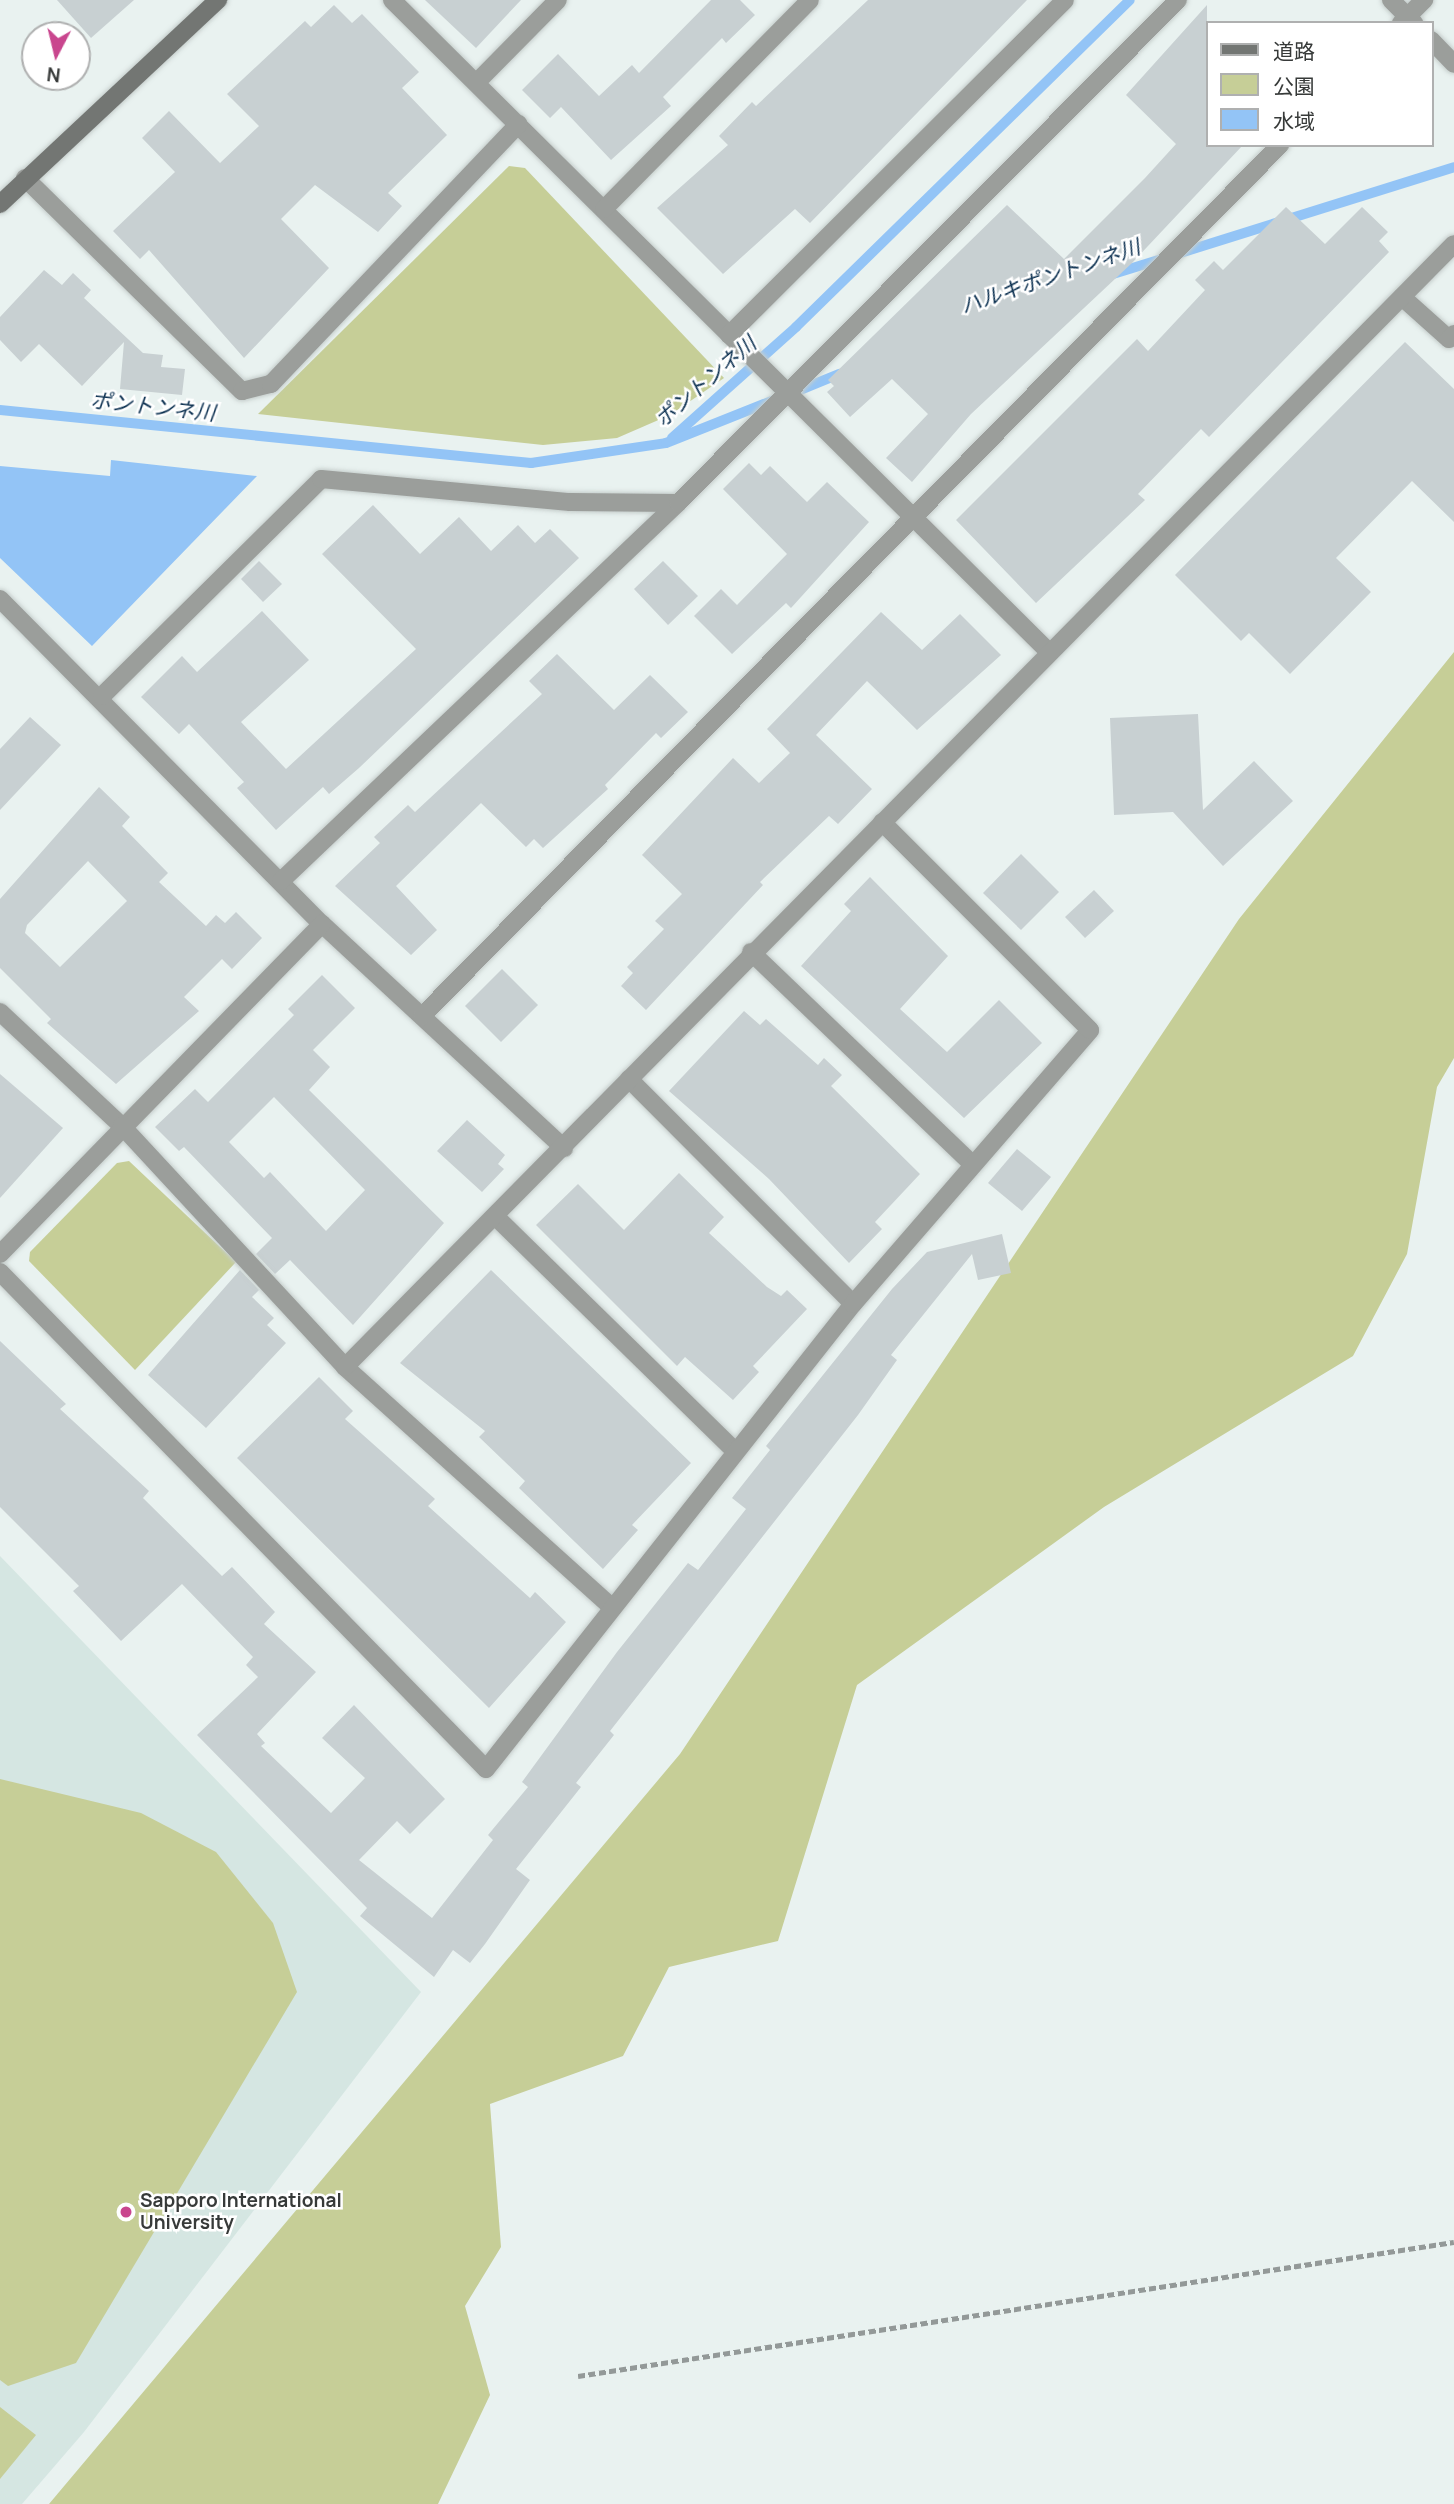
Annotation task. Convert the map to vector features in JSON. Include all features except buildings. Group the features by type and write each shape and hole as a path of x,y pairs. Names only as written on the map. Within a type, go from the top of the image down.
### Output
{"street":[{"path":"0,204 218,0"},
{"path":"392,0 1048,651"},
{"path":"477,82 558,0"},
{"path":"604,209 810,0"},
{"path":"729,335 1065,0"},
{"path":"281,881 678,503 1178,0"},
{"path":"1391,0 1408,21 1424,0"},
{"path":"1433,42 1454,64"},
{"path":"25,178 242,391 271,384 519,124"},
{"path":"422,1016 1278,147"},
{"path":"345,1367 497,1218 751,952 1454,244"},
{"path":"1402,296 1449,339 1454,334"},
{"path":"102,696 321,479 570,502 678,503"},
{"path":"0,599 102,696 322,924 564,1148"},
{"path":"0,1272 486,1769 853,1304 971,1163 1090,1030 882,822"},
{"path":"0,1254 322,924"},
{"path":"751,952 971,1163"},
{"path":"0,1012 122,1126 345,1367 612,1607"},
{"path":"629,1079 853,1304"},
{"path":"497,1218 735,1451"}],"path":[{"path":"578,2376 1454,2242"}],"shaded area":[{"name":"Sapporo International University","path":"0,1556 421,1992 84,2432 22,2504 0,2504"}],"green space":[{"path":"509,166 525,168 724,378 670,415 617,438 543,445 258,414"},
{"path":"1454,652 1454,1058 1437,1087 1407,1254 1353,1356 1104,1507 857,1685 778,1941 669,1967 623,2056 490,2104 501,2247 465,2306 490,2395 438,2504 49,2504 680,1754 1239,919"},
{"path":"129,1161 236,1262 135,1370 29,1261 30,1252 117,1163"},
{"path":"0,1779 141,1813 216,1852 273,1923 297,1992 76,2363 8,2386 0,2380"},
{"path":"0,2407 36,2435 0,2479"}],"water":[{"path":"111,460 257,476 92,646 0,558 0,466 110,476"}],"waterway":[{"name":"ポントンネ川","path":"672,438 796,327 1130,0"},
{"name":"ハルキポントンネ川","path":"1177,254 1454,167"},
{"name":"ハルキポントンネ川","path":"1113,274 1162,259"},
{"name":"ハルキポントンネ川","path":"795,392 839,374"},
{"name":"ポントンネ川","path":"0,410 531,463 666,443 774,400"}],"place":[{"name":"Sapporo International University","path":"126,2212"}]}
